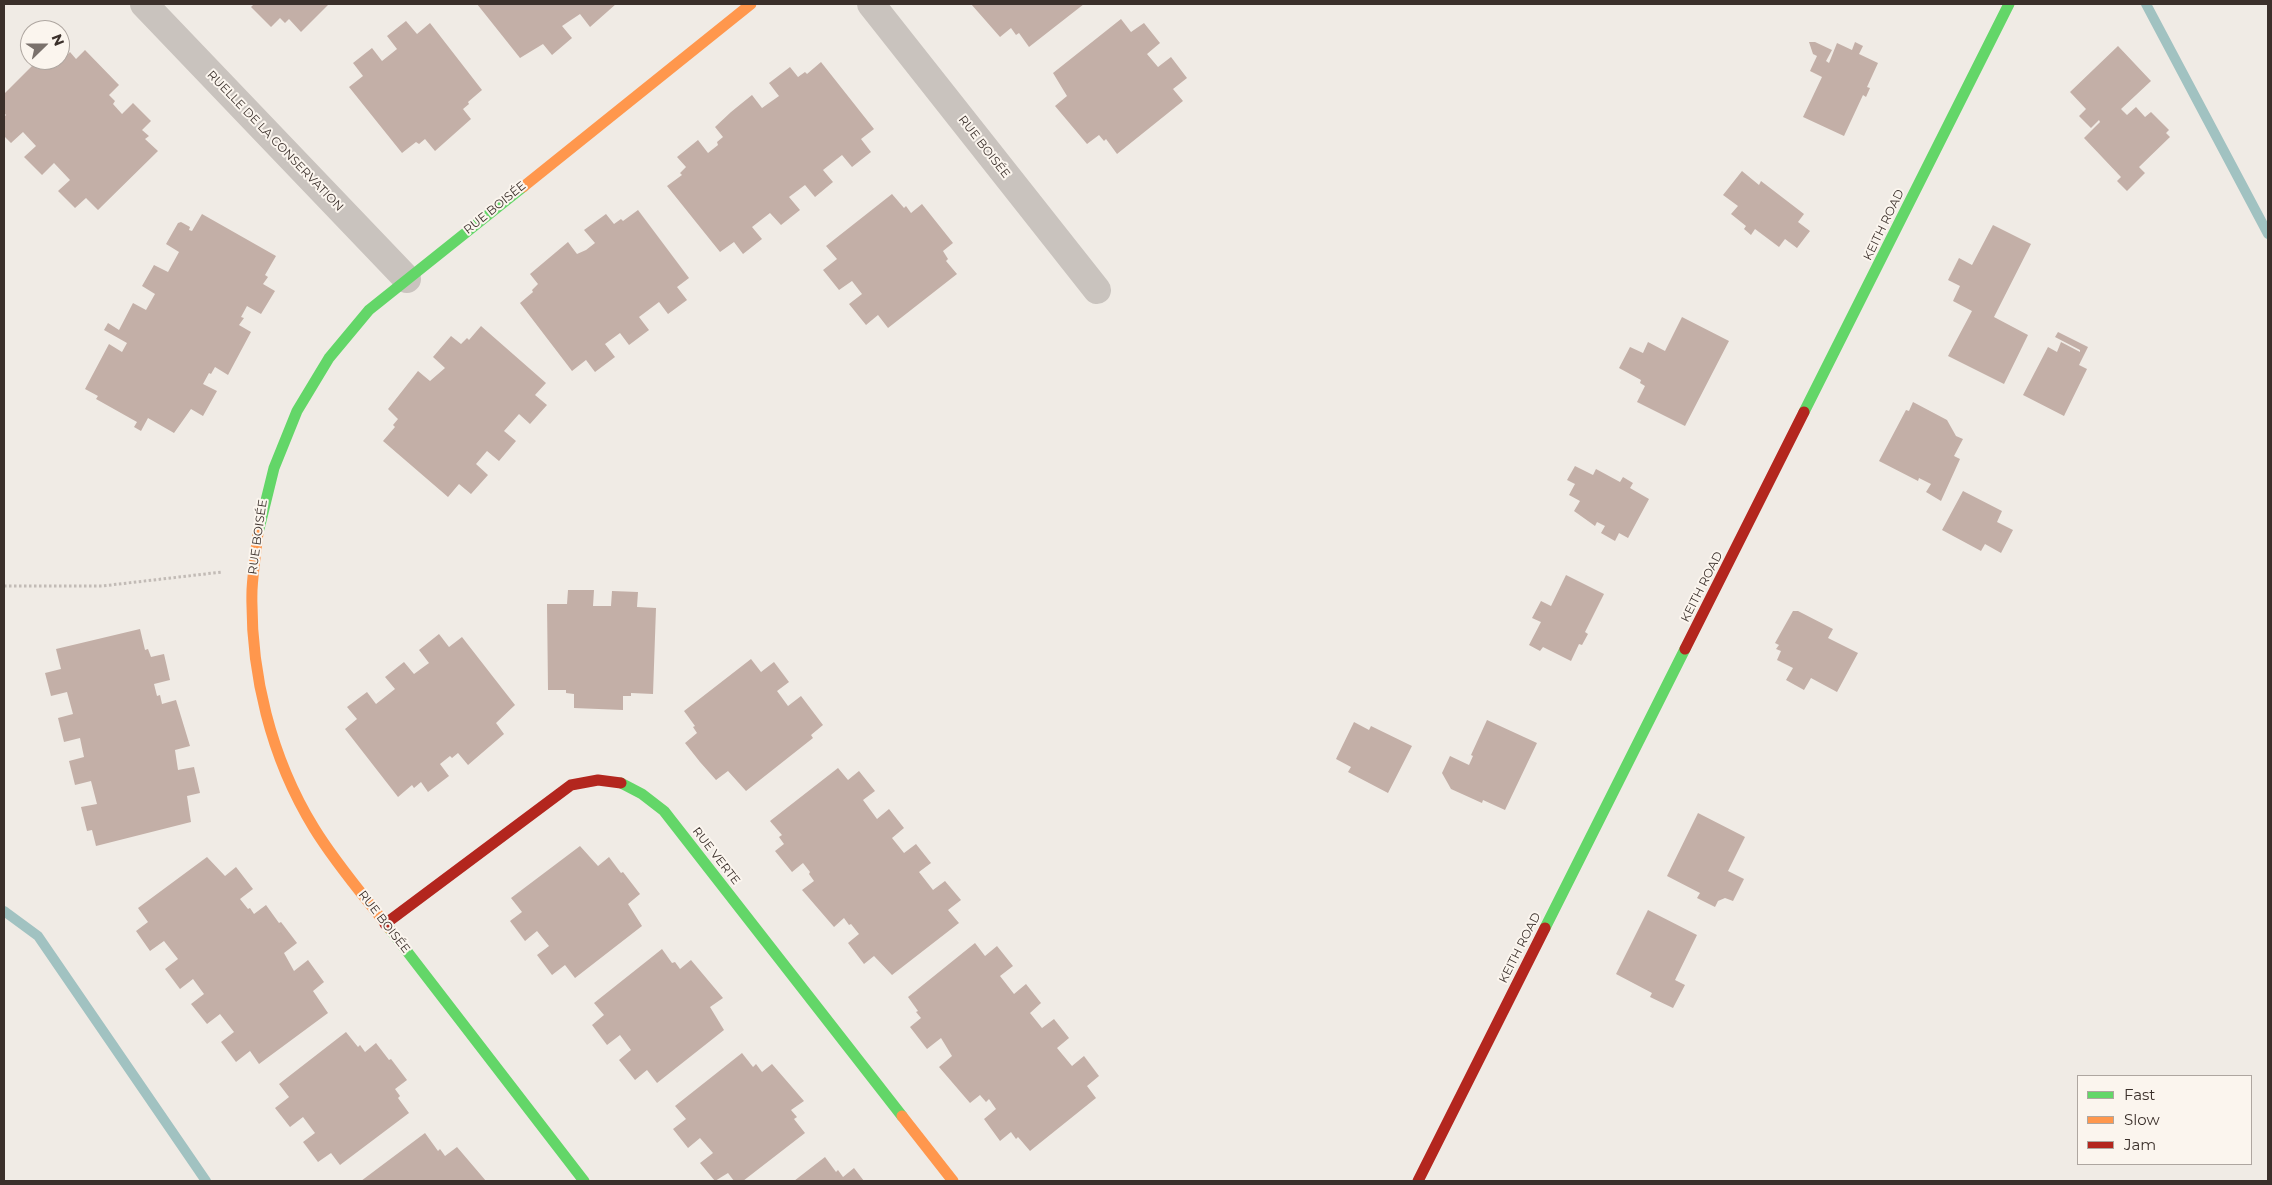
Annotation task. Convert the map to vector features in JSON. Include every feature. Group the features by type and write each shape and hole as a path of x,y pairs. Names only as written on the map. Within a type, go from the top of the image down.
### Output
{"street":[{"name":"RUELLE DE LA CONSERVATION","path":"144,4 406,279"},
{"name":"RUE BOISÉE","path":"584,1181 327,848 303,811 284,771 270,727 254,649 251,605 252,568 265,492 278,454 312,382 352,328 369,310 406,279 751,4"},
{"name":"RUE BOISÉE","path":"871,4 1097,290"},
{"name":"KEITH ROAD","path":"1418,1181 2009,4"},
{"name":"RUE VERTE","path":"385,924 571,785 590,779 612,780 628,784 644,793 664,811 953,1181"}],"path":[{"path":"4,586 102,586 252,568"}],"building":[{"path":"254,4 329,4 301,32 289,19 285,23 280,18 271,27 251,7"},
{"path":"477,4 616,4 590,27 580,14 562,26 572,38 552,55 543,44 520,58"},
{"path":"971,4 1084,4 1029,47 1019,33 1016,35 1011,28 1000,37"},
{"path":"1121,19 1131,32 1144,23 1160,43 1147,54 1158,67 1171,57 1187,78 1173,89 1183,101 1117,154 1106,139 1104,141 1099,135 1087,144 1055,106 1067,96 1053,73"},
{"path":"406,21 417,34 430,23 482,90 463,109 471,119 435,151 425,139 419,144 416,142 402,153 349,87 363,76 353,63 372,48 382,61 397,49 387,36"},
{"path":"1809,42 1815,42 1832,50 1826,61 1829,63 1837,43 1852,50 1855,42 1863,46 1859,54 1878,63 1867,87 1870,88 1866,97 1863,95 1844,136 1803,117 1822,77 1810,71 1817,56 1813,54"},
{"path":"2118,46 2151,81 2121,109 2127,115 2136,107 2145,117 2151,112 2169,130 2166,133 2170,137 2139,167 2145,173 2127,191 2117,181 2121,177 2084,138 2100,122 2099,120 2091,128 2079,116 2086,109 2070,92"},
{"path":"85,50 119,85 109,95 115,101 113,104 122,114 133,103 151,121 142,130 149,136 145,139 158,151 98,210 86,198 75,208 58,191 70,180 54,163 42,175 24,157 36,146 23,132 11,143 4,136 4,117 6,115 4,113 4,94 28,70 70,70 70,52 76,59"},
{"path":"821,62 874,129 861,139 871,152 852,167 842,155 823,170 833,182 815,197 805,185 789,197 800,210 781,225 770,213 752,227 762,239 743,254 734,242 720,252 667,186 682,175 680,173 686,167 677,157 698,140 708,153 718,145 717,142 723,137 715,127 752,95 762,108 779,96 769,83 790,67 798,77 805,72 807,74"},
{"path":"1742,171 1759,185 1761,181 1804,214 1798,222 1810,231 1797,248 1785,239 1779,247 1755,229 1751,235 1744,229 1746,226 1731,214 1738,206 1723,195"},
{"path":"892,194 911,213 922,204 953,243 943,251 948,259 946,261 957,274 888,328 878,315 866,325 849,304 862,294 852,281 839,290 823,270 837,259 826,246"},
{"path":"638,210 689,278 677,287 687,300 668,314 659,302 639,317 649,330 629,345 620,333 605,344 615,357 595,372 586,360 572,371 520,303 533,292 532,290 538,284 530,274 568,242 577,254 595,243 584,230 606,214 614,224 621,219 623,221"},
{"path":"202,214 276,256 265,275 268,277 263,284 275,291 261,314 247,306 241,317 244,318 239,325 251,332 228,375 215,367 211,374 209,373 203,384 217,391 203,416 191,409 174,433 148,418 141,431 134,427 137,422 96,399 98,396 85,389 109,344 122,352 127,343 104,330 108,323 119,330 133,303 146,310 155,294 142,286 154,265 168,272 179,252 166,244 178,223 181,222 190,227 189,230 192,231"},
{"path":"1993,225 2031,244 1994,317 2028,335 2004,384 1948,356 1972,311 1953,301 1960,286 1948,280 1959,258 1972,265"},
{"path":"1682,317 1729,341 1685,426 1637,402 1645,386 1640,383 1641,380 1619,368 1630,347 1643,353 1648,342 1665,351"},
{"path":"481,326 546,383 535,395 547,405 530,424 519,414 504,431 516,441 499,461 487,451 476,464 488,475 471,494 459,484 448,497 383,441 395,427 393,425 398,419 388,409 418,371 430,381 445,368 433,357 451,336 461,344 467,338 469,340"},
{"path":"2058,332 2088,347 2079,365 2087,369 2064,416 2023,395 2048,347 2057,352 2061,342 2080,352 2080,350 2055,337"},
{"path":"1913,402 1947,420 1956,436 1963,439 1954,456 1960,459 1941,501 1926,492 1931,484 1919,478 1918,481 1879,461 1906,410 1909,411"},
{"path":"1575,466 1593,475 1596,469 1620,482 1623,477 1633,483 1630,488 1649,499 1628,538 1619,533 1615,541 1601,533 1605,526 1597,522 1595,526 1574,511 1580,501 1569,495 1575,484 1567,480"},
{"path":"1963,491 2002,511 1997,522 2013,530 2001,553 1985,544 1981,551 1942,530"},
{"path":"1566,575 1604,594 1585,632 1588,634 1582,645 1579,644 1571,661 1543,647 1540,651 1529,645 1541,622 1532,618 1541,601 1551,606"},
{"path":"568,590 594,590 593,606 611,606 612,591 638,592 637,607 656,608 653,694 631,693 631,696 623,696 623,710 574,708 574,694 566,693 566,690 548,690 547,604 567,604"},
{"path":"1793,611 1798,611 1833,629 1828,638 1858,653 1837,692 1811,678 1804,690 1786,680 1793,668 1777,660 1781,651 1776,649 1779,645 1775,643"},
{"path":"140,629 145,650 148,649 151,657 164,654 170,680 154,684 157,696 160,695 162,704 176,700 190,746 175,750 178,770 194,767 200,793 187,796 191,822 96,846 92,830 87,831 81,807 97,804 91,781 75,785 69,761 84,757 80,738 64,742 58,718 73,714 67,692 51,696 45,673 61,669 56,649"},
{"path":"439,634 449,647 462,637 515,705 496,723 504,734 468,765 458,753 452,758 450,756 440,764 449,776 428,792 421,782 414,788 412,785 398,797 345,729 357,719 347,707 367,692 376,704 395,689 385,677 404,662 414,674 429,663 419,650"},
{"path":"751,659 761,672 774,662 789,682 777,691 788,706 801,696 823,725 811,735 813,738 746,791 728,771 716,780 685,743 697,733 693,727 695,726 684,711"},
{"path":"1487,720 1537,743 1505,810 1483,800 1482,803 1451,789 1442,773 1450,756 1469,765 1473,756 1471,755"},
{"path":"1354,722 1369,730 1371,726 1412,746 1388,793 1348,772 1351,767 1336,759"},
{"path":"838,768 848,780 859,771 875,791 863,800 877,819 889,809 904,828 892,838 904,853 916,844 931,863 919,872 933,890 945,881 961,900 948,910 959,923 892,975 874,956 864,964 848,943 859,934 844,918 834,927 802,890 814,881 809,874 810,872 803,863 792,872 775,851 784,844 779,837 782,835 770,821"},
{"path":"1698,813 1745,837 1728,871 1744,879 1733,901 1725,898 1718,901 1715,907 1697,898 1700,893 1667,876"},
{"path":"580,846 598,866 609,857 621,873 623,872 640,894 628,904 642,926 575,978 565,965 552,975 537,955 549,946 537,931 525,941 510,921 522,912 511,898"},
{"path":"207,857 225,876 236,867 253,889 240,899 248,909 250,908 254,914 266,905 279,923 281,922 297,943 284,953 294,971 308,960 324,982 313,991 328,1013 259,1064 250,1051 236,1062 221,1042 234,1032 220,1014 207,1024 191,1004 204,994 193,979 180,989 165,969 178,959 164,941 150,951 136,931 148,922 138,908"},
{"path":"1648,910 1697,935 1675,980 1685,985 1673,1008 1650,997 1652,993 1616,974"},
{"path":"975,943 985,956 997,946 1013,966 1000,976 1014,994 1026,984 1041,1003 1030,1013 1042,1028 1054,1019 1069,1038 1057,1048 1072,1066 1084,1056 1099,1076 1087,1086 1096,1098 1030,1151 1011,1132 1000,1141 984,1119 996,1109 989,1099 986,1102 980,1095 970,1103 939,1067 952,1056 941,1038 927,1049 910,1027 921,1018 908,997"},
{"path":"662,949 672,963 675,962 680,969 691,960 723,998 710,1007 724,1030 657,1083 647,1070 635,1080 619,1060 631,1050 620,1035 607,1045 592,1025 604,1015 594,1003"},
{"path":"346,1032 358,1047 360,1045 365,1052 376,1043 389,1060 391,1059 407,1080 395,1089 400,1096 398,1098 409,1113 340,1165 331,1153 318,1162 303,1142 315,1133 303,1117 290,1127 275,1108 289,1097 279,1084"},
{"path":"742,1053 753,1067 756,1064 762,1072 772,1064 804,1101 791,1110 797,1117 794,1119 805,1133 743,1181 734,1181 728,1173 715,1181 700,1163 713,1153 700,1138 688,1148 673,1129 686,1119 675,1106"},
{"path":"425,1133 438,1151 440,1149 445,1156 457,1147 486,1181 361,1181"},
{"path":"825,1157 836,1172 838,1170 843,1177 854,1168 864,1181 794,1181"}],"waterway":[{"path":"2146,4 2268,234"},
{"path":"4,911 38,936 206,1181"}],"traffic: fast":[{"path":"1804,412 2009,4"},
{"path":"258,533 274,468 297,411 329,358 369,310 523,187"},
{"path":"1545,928 1685,649"},
{"path":"621,783 642,794 664,811 902,1116"},
{"path":"389,928 584,1181"}],"traffic: slow":[{"path":"523,187 751,4"},
{"path":"258,533 252,590 252,621 259,683 275,744 286,773 314,828 341,867 389,928"},
{"path":"902,1116 953,1181"}],"traffic: jam":[{"path":"1685,649 1804,412"},
{"path":"385,924 571,785 598,780 621,783"},
{"path":"1418,1181 1545,928"}]}
